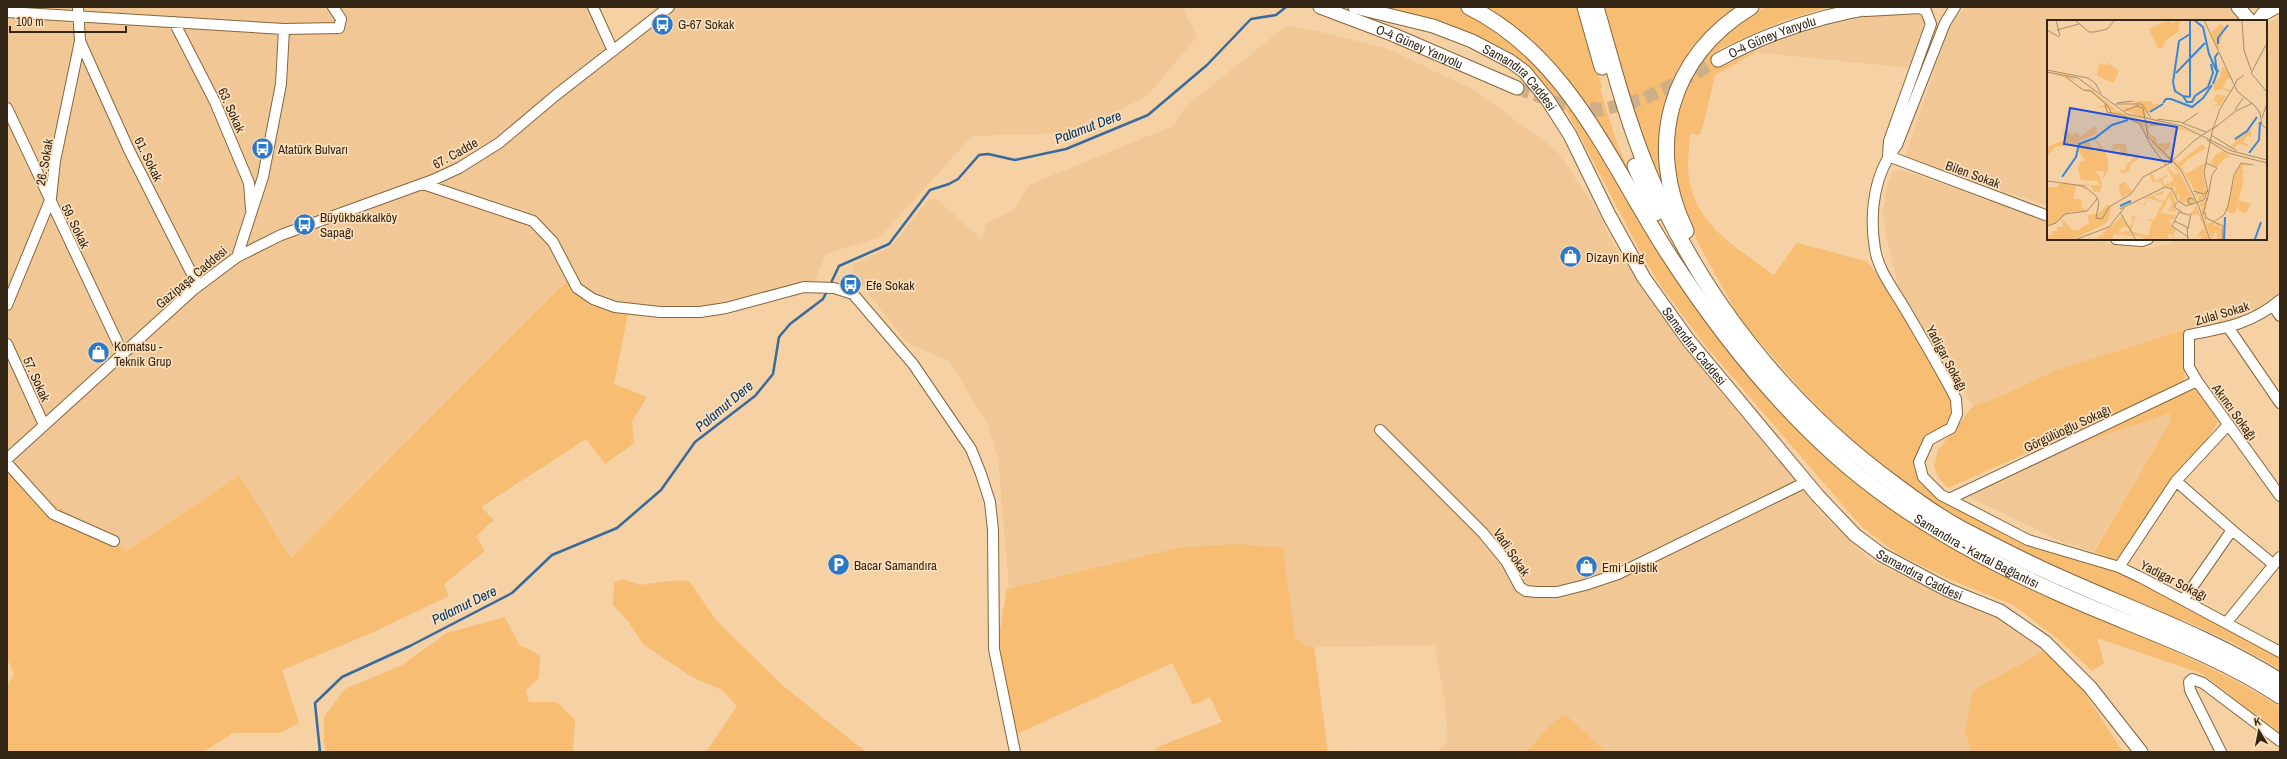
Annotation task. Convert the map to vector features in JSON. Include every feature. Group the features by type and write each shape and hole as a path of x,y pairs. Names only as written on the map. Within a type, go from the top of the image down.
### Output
{"highway":[{"path":"1469,7 1503,27 1534,52 1565,87 1597,133 1667,252 1709,316 1725,334"},
{"path":"1585,7 1620,127 1644,190 1674,249 1725,334"},
{"path":"1596,7 1629,123 1658,194 1674,228 1708,286 1726,314 1746,338"},
{"path":"1746,338 1701,262 1683,224 1669,186 1666,163 1666,140 1670,108 1680,82 1693,61 1707,41 1735,16 1751,7"},
{"name":"Samandıra - Kartal Bağlantısı","path":"1725,334 1757,376 1797,419 1838,458 1861,477 1939,532 1993,562 2057,593 2145,629 2220,663 2280,696"},
{"name":"Samandıra - Kartal Bağlantısı","path":"1746,338 1797,398 1834,436 1876,471 1957,526 2042,569 2215,645 2280,681"}],"main road":[{"name":"O-4 Güney Yanyolu","path":"1320,7 1394,35 1517,88"},
{"name":"Samandıra Caddesi","path":"1355,7 1433,26 1472,41 1510,61 1525,72 1547,99 1570,135 1609,215 1644,278 1689,342 1806,482 1855,535 1882,556 1948,590 2000,611 2045,642 2072,671 2090,687 2141,752"},
{"name":"O-4 Güney Yanyolu","path":"1718,60 1776,32 1843,12 1874,7"},
{"path":"2238,7 2249,20"},
{"path":"2259,20 2263,14 2276,7"},
{"name":"Samandıra Caddesi","path":"2072,671 2082,689 2130,752"}],"street":[{"path":"7,12 78,12 174,22 284,29 340,28 341,19 333,7"},
{"path":"593,7 613,51"},
{"name":"67. Cadde","path":"237,257 281,235 424,184 459,168 499,143 668,7"},
{"name":"Yadigar Sokağı","path":"1955,7 1945,23 1897,145 1888,156 1878,179 1875,195 1875,250 1884,274 1956,399 1957,414 1951,428 1929,440 1920,462 1923,477 1949,499 2028,540 2119,567 2279,649"},
{"path":"1843,12 1920,8 1926,11 1929,18 1930,32 1889,141 1888,156"},
{"name":"26. Sokak","path":"7,305 49,199 80,41 78,12"},
{"name":"63. Sokak","path":"174,22 215,102 249,183 251,214"},
{"name":"Gazipaşa Caddesi","path":"7,459 198,286 237,257 263,177 281,84 284,29"},
{"name":"61. Sokak","path":"80,41 129,150 198,286"},
{"name":"59. Sokak","path":"7,108 123,354"},
{"name":"Bilen Sokak","path":"1888,156 2047,216"},
{"path":"424,184 533,221 553,242 577,288 593,299 615,307 660,312 700,312 726,308 804,287 834,288 853,294 913,364 971,449 981,474 990,502 993,530 994,649 1015,752"},
{"path":"2129,240 2145,240"},
{"path":"2276,303 2280,316"},
{"name":"Zulal Sokak","path":"2189,335 2228,327 2250,320 2276,303"},
{"path":"2228,327 2280,404"},
{"name":"Akıncı Sokağı","path":"2189,335 2189,367 2228,425 2280,496"},
{"name":"57. Sokak","path":"7,344 44,425"},
{"name":"Görgülüoğlu Sokağı","path":"1949,499 2197,381"},
{"path":"2119,567 2176,482 2228,425"},
{"name":"Vadi Sokak","path":"1380,430 1483,533 1506,561 1520,587 1526,591 1557,592 1618,574 1806,482"},
{"path":"7,462 53,514 114,541"},
{"path":"2176,482 2232,530 2276,560 2226,622"},
{"path":"2184,599 2232,530"},
{"path":"2221,752 2190,690 2189,682 2192,679 2203,683 2280,741"}],"shaded area":[{"path":"7,7 597,7 614,42 656,7 1182,7 1197,37 1147,96 1072,133 972,136 880,237 826,254 813,284 720,307 611,309 567,281 433,418 291,558 239,475 127,551 9,475 7,477"},
{"path":"1374,7 1460,7 1484,21 1528,53 1582,122 1721,341 1753,382 1788,421 1825,458 1845,475 1902,518 1982,565 2056,600 2186,656 2280,707 2280,735 2203,674 2097,638 2104,663 2092,671 2058,639 2013,605 1949,579 1898,554 1861,526 1704,344 1661,286 1643,257 1568,113 1536,72 1507,50 1465,31"},
{"path":"1478,7 1580,7 1602,88 1600,89 1617,143 1629,171 1628,173 1596,119 1566,78"},
{"path":"1603,7 1739,7 1717,23 1698,42 1683,63 1671,87 1664,112 1660,138 1661,165 1666,191 1664,191 1644,143"},
{"path":"1766,7 1829,7 1785,20 1719,49 1717,55 1728,64 1753,52 1754,53 1715,75 1703,126 1699,135 1690,134 1688,167 1691,187 1697,203 1706,218 1730,243 1774,275 1797,243 1866,261 1877,274 1953,400 1951,420 1940,431 1926,438 1919,479 1960,510 2118,571 2159,591 2280,657 2280,669 2237,645 2182,619 2181,621 2033,557 1955,516 1898,477 1845,433 1796,383 1748,329 1735,310 1708,262 1685,210 1676,173 1674,154 1675,134 1678,114 1684,94 1692,76 1703,58 1716,42 1731,28 1748,16"},
{"path":"1966,7 2232,7 2245,20 2047,20 2047,206 1905,157 1951,21"},
{"path":"1919,10 1928,17 1926,29 1910,68 1753,52 1794,35 1848,18"},
{"path":"2280,16 2280,295 2257,312 2240,320 2187,329 2056,370 1999,397 1973,406 1900,290 1888,246 1883,216 1887,185 1892,173 1901,170 1911,173 2047,222 2047,240 2099,240 2111,244 2149,248 2169,244 2175,240 2267,240 2267,26 2271,21"},
{"path":"1286,26 1321,32 1388,49 1474,90 1556,150 1598,212 1612,242 1665,320 1738,412 1806,482 1815,507 1871,561 1994,617 2044,651 1972,691 1965,733 1972,752 1606,752 1566,715 1554,721 1526,752 1438,752 1448,741 1445,702 1435,645 1307,647 1295,636 1283,548 1177,548 1009,588 998,457 987,423 949,361 906,342 853,273 854,264 891,247 927,201 936,198 982,240 986,223 1013,211 1029,185 1173,126 1186,106"},
{"path":"567,281 589,305 628,313 614,384 647,397 632,422 634,443 605,464 586,439 481,507 494,520 476,536 485,551 444,584 449,596 367,635 282,670 299,723 280,733 233,733 203,752 7,752 7,687 14,673 7,659 7,477 9,475 127,551 239,475 291,558"},
{"path":"2187,329 2184,383 1948,488 1938,477 1934,466 1938,450 1973,406 1999,397 2056,370"},
{"path":"2197,387 2218,422 2127,566 2094,552 2170,422 2170,413 2075,446"},
{"path":"2170,413 2170,422 2093,552 2058,540 1968,496 1968,489 2075,446"},
{"path":"1237,544 1283,548 1295,636 1307,647 1314,647 1328,752 1157,752 1155,748 1222,722 1210,697 1193,705 1172,663 1015,735 997,648 1007,589 1177,548"},
{"path":"623,579 639,585 679,580 689,581 716,620 783,686 866,752 706,752 737,706 722,690 692,677 643,644 628,621 613,605 614,583"},
{"path":"505,617 519,645 540,655 539,678 526,690 529,702 556,702 575,720 573,752 326,752 324,742 324,717 345,689 402,665 447,633"},
{"path":"2044,651 2073,675 2123,752 1972,752 1965,733 1972,691"},
{"path":"1566,715 1606,752 1526,752 1554,721"}],"waterway":[{"name":"Palamut Dere","path":"830,285 839,266 889,244 930,190 949,184 958,179 979,155 988,154 1015,160 1066,149 1148,115 1207,65 1251,19 1276,15 1286,7"},
{"name":"Palamut Dere","path":"320,752 315,703 342,677 410,646 512,593 552,555 617,528 661,490 695,442 755,396 773,374 779,337 790,324 823,299 827,291"}],"tunnel":[{"path":"1517,88 1557,103 1601,110 1643,99 1689,77 1718,60"}],"place":[{"name":"G-67 Sokak","path":"662,24"},
{"name":"Atatürk Bulvarı","path":"263,149"},
{"name":"Büyükbakkalköy Sapağı","path":"305,224"},
{"name":"Dizayn King","path":"1571,257"},
{"name":"Efe Sokak","path":"850,285"},
{"name":"Komatsu - Teknik Grup","path":"99,353"},
{"name":"Bacar Samandıra","path":"839,565"},
{"name":"Emi Lojistik","path":"1587,567"}]}
